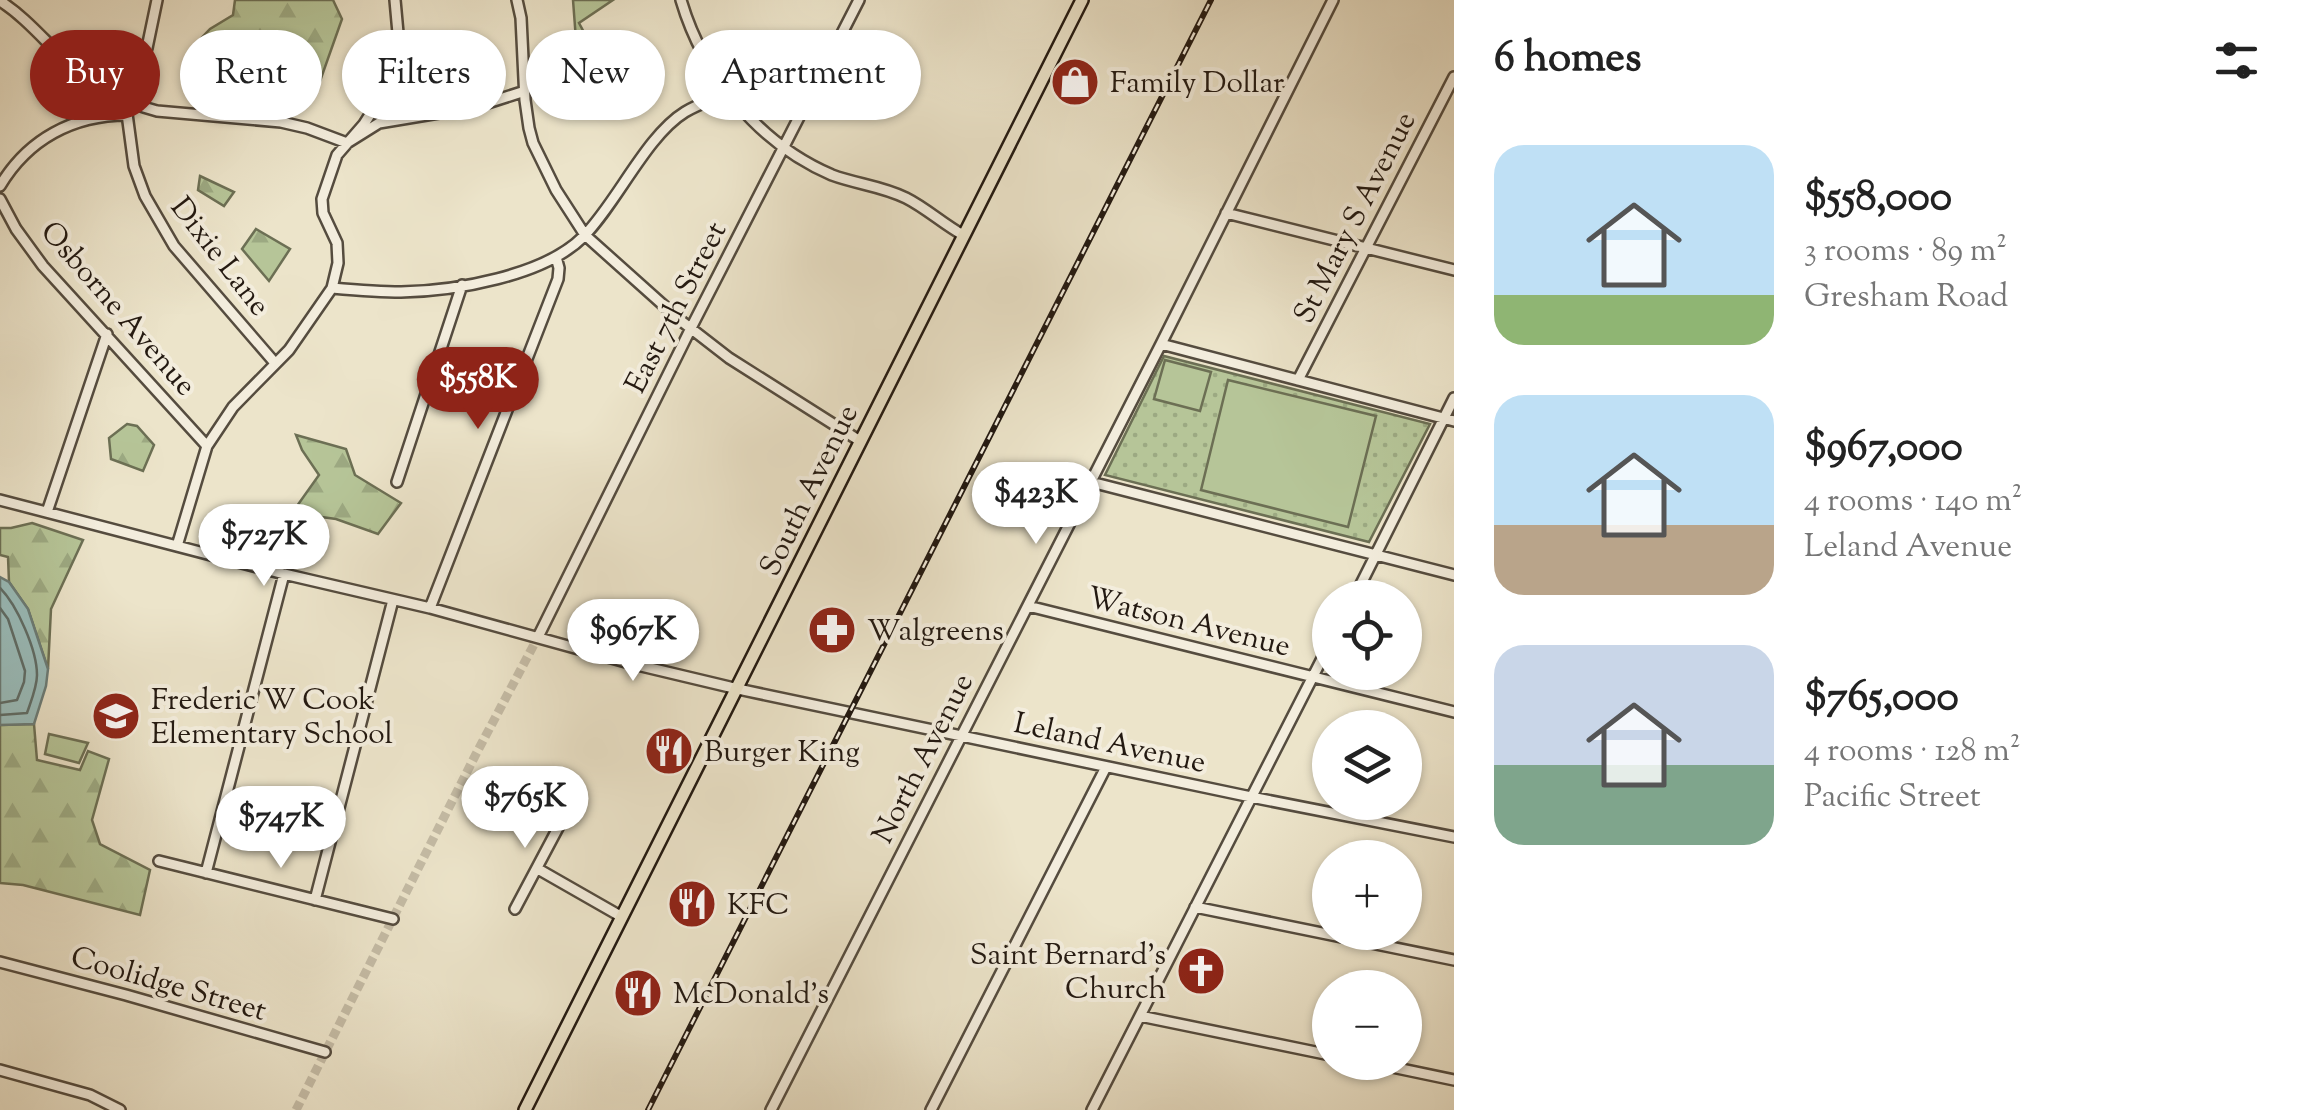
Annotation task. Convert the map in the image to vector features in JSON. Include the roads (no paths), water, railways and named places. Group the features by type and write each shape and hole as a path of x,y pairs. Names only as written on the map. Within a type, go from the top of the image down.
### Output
{"main road":[{"name":"South Avenue","path":"525,1110 1082,0"}],"street":[{"path":"150,30 156,0"},
{"path":"177,546 206,446 233,407 300,336 332,288 338,263 337,243 322,200 338,155 371,114 391,76 398,33 395,0"},
{"path":"517,0 533,143 585,236 729,358 860,441"},
{"path":"681,0 692,30"},
{"name":"East 7th Street","path":"538,638 691,328 860,0"},
{"name":"North Avenue","path":"771,1110 1333,0"},
{"path":"0,1 35,30"},
{"name":"St Mary S Avenue","path":"1298,380 1454,77"},
{"path":"347,143 379,124 475,107 525,92"},
{"path":"160,111 281,122 347,143"},
{"path":"332,288 404,292 462,285 514,273 556,256 585,236 665,128 685,113"},
{"path":"0,186 14,164 46,136 83,120"},
{"name":"Dixie Lane","path":"128,120 134,166 160,225 276,363"},
{"path":"751,120 809,164 834,176 902,196 963,235"},
{"name":"Osborne Avenue","path":"0,199 43,266 206,446"},
{"path":"1226,213 1454,270"},
{"path":"430,608 558,279 556,256"},
{"path":"398,482 462,285"},
{"path":"47,512 107,334"},
{"path":"1162,344 1449,420"},
{"path":"1363,580 1449,420 1454,398"},
{"path":"1091,482 1454,575"},
{"name":"Leland Avenue","path":"0,500 738,689 1454,837"},
{"path":"206,873 284,574"},
{"path":"315,900 393,600"},
{"name":"Watson Avenue","path":"1028,606 1312,677"},
{"path":"1092,1110 1312,677"},
{"name":"Watson Avenue","path":"1365,690 1454,712"},
{"path":"931,1110 1106,767"},
{"path":"515,909 568,809"},
{"path":"159,862 393,919"},
{"path":"538,869 622,917"},
{"path":"1195,908 1454,960"},
{"name":"Coolidge Street","path":"0,962 325,1052"},
{"path":"1140,1016 1312,1051"},
{"path":"0,1070 90,1094 120,1110"},
{"path":"1422,1073 1454,1080"}],"water":[{"path":"0,577 9,582 28,609 48,669 34,724 0,725"}],"tunnel":[{"path":"296,1110 538,637"}],"railway":[{"path":"648,1110 1211,0"}],"place":[{"name":"Family Dollar","path":"1075,82"},
{"name":"Walgreens","path":"832,630"},
{"name":"Frederic W Cook Elementary School","path":"116,716"},
{"name":"Burger King","path":"669,751"},
{"name":"KFC","path":"692,904"},
{"name":"Saint Bernard's Church","path":"1201,971"},
{"name":"McDonald's","path":"638,993"}]}
